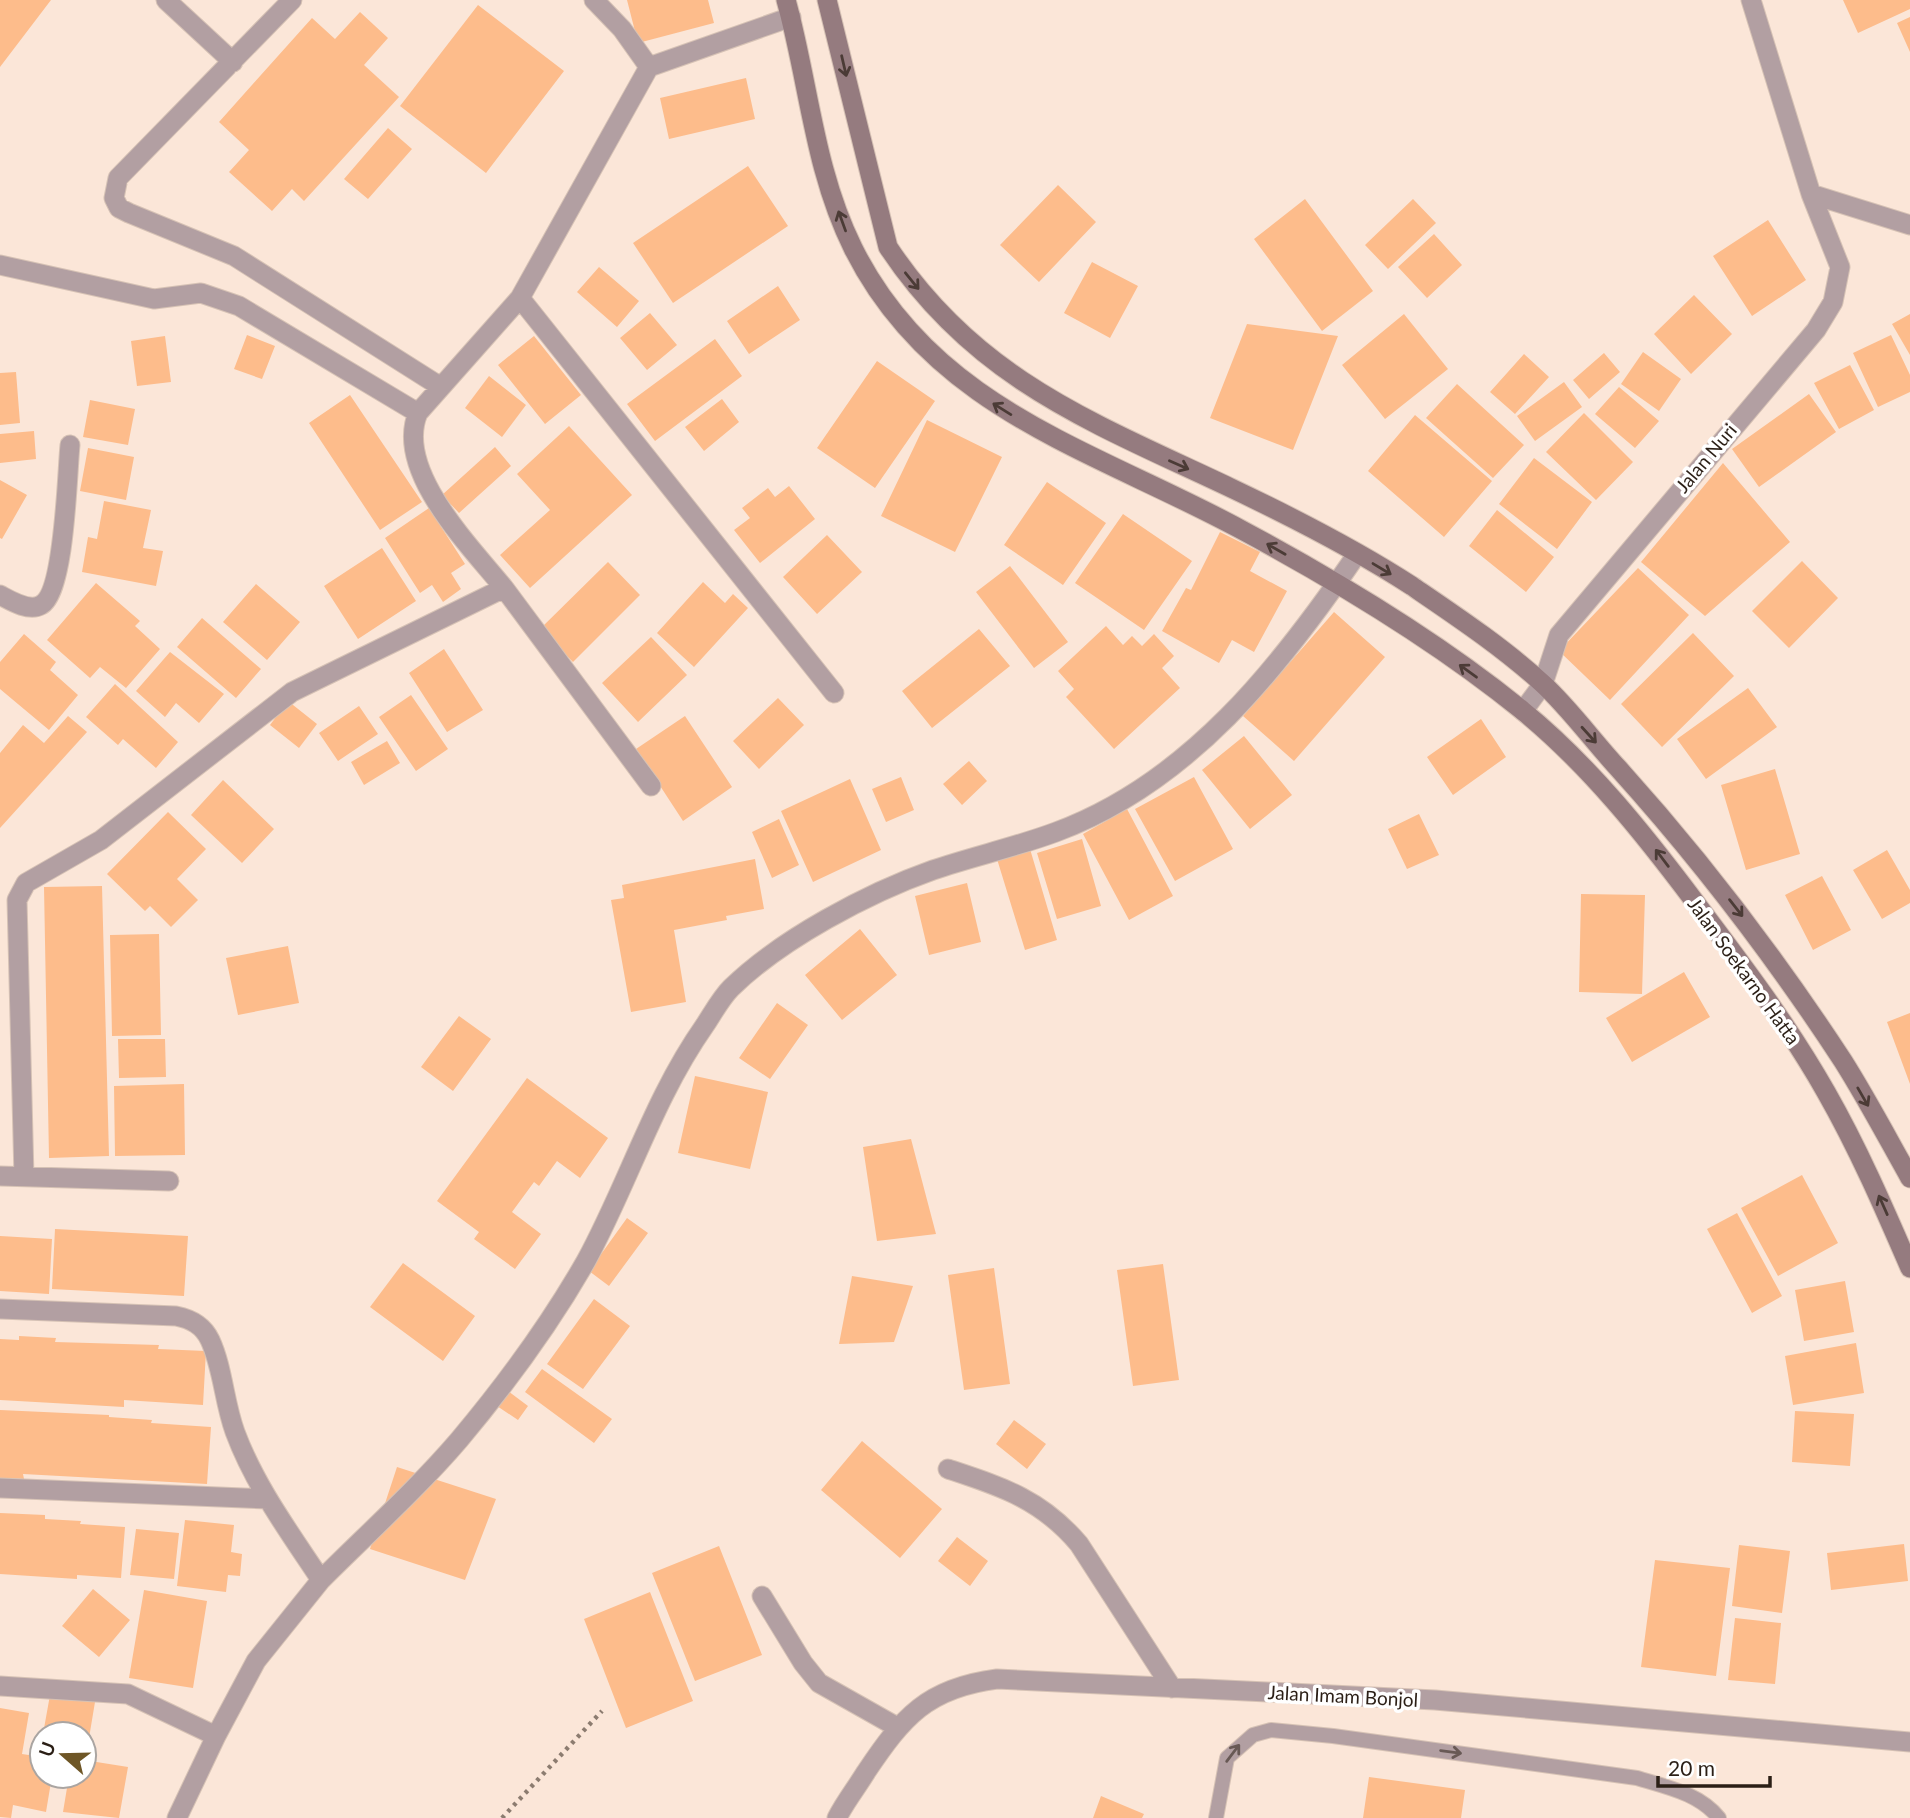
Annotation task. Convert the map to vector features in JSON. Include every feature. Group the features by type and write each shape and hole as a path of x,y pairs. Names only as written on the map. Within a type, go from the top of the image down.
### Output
{"main road":[{"name":"Jalan Soekarno Hatta","path":"827,0 888,247 911,281 956,327 1023,384 1117,437 1233,489 1357,554 1412,586 1544,684 1688,845 1757,934 1844,1064 1910,1178"},
{"name":"Jalan Soekarno Hatta","path":"788,9 817,150 851,245 872,282 898,317 963,380 1000,408 1062,443 1239,528 1415,633 1523,711 1601,788 1652,845 1748,974 1827,1093 1865,1165 1910,1268"}],"street":[{"path":"166,0 233,62"},
{"path":"292,0 118,178 114,198 119,208 233,256 441,387"},
{"path":"594,0 622,29 649,67"},
{"name":"Jalan Nuri","path":"1523,711 1544,684 1559,635 1816,330 1833,302 1840,267 1811,194 1751,0"},
{"path":"651,786 504,588 442,511 428,486 412,443 412,425 418,413 520,299 649,67 788,9"},
{"path":"1811,194 1910,225"},
{"path":"0,265 154,299 201,293 217,297 239,306 418,413"},
{"path":"520,299 834,693"},
{"path":"0,595 33,608 42,605 50,597 59,565 70,445"},
{"path":"177,1818 256,1661 321,1580 458,1442 533,1346 586,1261 659,1098 688,1049 730,989 804,933 863,902 930,871 1058,832 1154,782 1195,751 1241,702 1336,585 1357,554"},
{"path":"24,1177 17,900 26,883 102,840 292,692 504,588"},
{"path":"0,1176 169,1181"},
{"path":"0,1309 176,1316 191,1320 209,1337 236,1434 268,1499 321,1580"},
{"path":"948,1469 1013,1490 1063,1525 1079,1544 1172,1688"},
{"path":"0,1488 268,1499"},
{"path":"762,1596 803,1663 819,1683 897,1727"},
{"name":"Jalan Imam Bonjol","path":"837,1818 897,1727 935,1697 966,1683 997,1679 1434,1700 1910,1742"},
{"path":"0,1686 128,1694 216,1736"}],"lane":[{"path":"1216,1818 1227,1758 1253,1735 1271,1730 1333,1736 1637,1778 1684,1792 1710,1807 1719,1818"}],"path":[{"path":"502,1818 602,1711"}],"building":[{"path":"0,0 51,0 0,67"},
{"path":"627,0 708,0 714,23 638,43"},
{"path":"1843,0 1910,0 1910,9 1858,33"},
{"path":"478,5 564,71 486,173 400,106"},
{"path":"360,12 388,38 364,65 399,97 304,201 292,189 272,211 229,172 249,150 219,122 312,18 335,39"},
{"path":"1910,17 1910,52 1897,23"},
{"path":"746,78 755,119 669,139 660,98"},
{"path":"388,128 412,149 368,199 344,179"},
{"path":"748,166 788,226 673,303 633,243"},
{"path":"1058,185 1096,222 1039,282 1000,245"},
{"path":"1305,199 1373,291 1322,331 1254,239"},
{"path":"1413,199 1436,223 1388,269 1365,245"},
{"path":"1768,220 1806,280 1752,316 1713,256"},
{"path":"1434,234 1462,265 1427,298 1398,267"},
{"path":"1092,262 1138,286 1110,338 1064,313"},
{"path":"599,267 639,301 617,327 577,292"},
{"path":"778,286 800,320 749,354 727,321"},
{"path":"1694,295 1732,334 1691,374 1654,334"},
{"path":"650,313 677,345 647,370 620,338"},
{"path":"1404,314 1448,369 1385,419 1342,365"},
{"path":"1910,314 1910,355 1892,324"},
{"path":"1247,324 1338,336 1293,450 1210,418"},
{"path":"247,335 275,346 262,379 234,369"},
{"path":"1891,335 1910,375 1910,392 1878,407 1853,353"},
{"path":"165,336 171,382 137,386 131,341"},
{"path":"534,336 581,395 545,424 498,365"},
{"path":"715,339 742,376 655,441 627,404"},
{"path":"1643,352 1681,379 1659,411 1621,384"},
{"path":"1604,353 1620,372 1589,399 1573,380"},
{"path":"1524,354 1549,377 1515,414 1490,392"},
{"path":"877,361 935,401 875,488 817,448"},
{"path":"1850,365 1874,410 1839,429 1814,383"},
{"path":"16,372 20,423 0,425 0,373"},
{"path":"489,376 526,405 502,437 465,408"},
{"path":"1564,382 1582,407 1535,441 1517,416"},
{"path":"1457,384 1524,445 1493,478 1426,418"},
{"path":"1619,387 1659,421 1635,448 1595,414"},
{"path":"1809,394 1836,432 1759,487 1732,449"},
{"path":"350,395 422,502 380,530 309,423"},
{"path":"722,399 739,422 704,451 685,427"},
{"path":"90,400 135,409 128,445 83,437"},
{"path":"1584,413 1633,462 1596,500 1546,452"},
{"path":"1415,415 1492,481 1444,537 1368,471"},
{"path":"927,420 1002,457 955,552 881,516"},
{"path":"569,426 632,495 530,588 500,555 550,510 517,474"},
{"path":"34,431 36,459 0,463 0,434"},
{"path":"495,447 511,466 459,513 442,495"},
{"path":"88,448 134,457 126,500 80,491"},
{"path":"1534,458 1592,502 1557,549 1499,504"},
{"path":"1723,463 1790,542 1705,616 1641,562"},
{"path":"0,480 27,495 2,539 0,538"},
{"path":"1047,482 1106,523 1063,585 1004,545"},
{"path":"789,486 815,519 760,563 734,530 750,518 742,508 768,488 775,497"},
{"path":"104,501 151,510 143,548 163,551 156,586 82,572 88,537 97,539"},
{"path":"429,508 465,564 451,573 461,589 443,602 432,585 420,593 385,538"},
{"path":"1497,510 1554,557 1526,592 1469,546"},
{"path":"1123,514 1192,561 1144,630 1075,583"},
{"path":"1220,532 1260,552 1250,571 1287,591 1254,652 1232,640 1219,663 1162,631 1186,588 1191,590"},
{"path":"827,535 862,572 817,614 783,577"},
{"path":"382,548 416,601 358,639 324,586"},
{"path":"1802,561 1838,598 1789,648 1752,611"},
{"path":"608,562 640,595 573,662 540,629"},
{"path":"1010,566 1068,642 1034,668 976,592"},
{"path":"1638,568 1689,615 1610,700 1559,651"},
{"path":"703,582 725,603 733,594 748,608 694,667 657,633"},
{"path":"96,583 140,621 135,626 160,649 126,688 100,667 90,678 47,640"},
{"path":"256,584 300,622 267,660 223,622"},
{"path":"1334,612 1385,657 1294,761 1243,716"},
{"path":"202,618 261,669 236,698 177,647"},
{"path":"1106,626 1123,645 1132,636 1142,646 1154,634 1174,656 1162,668 1180,688 1114,749 1066,697 1074,689 1058,671"},
{"path":"979,629 1010,666 932,728 902,691"},
{"path":"1693,633 1734,676 1662,747 1621,704"},
{"path":"24,634 56,662 50,670 78,695 49,730 0,689 0,662"},
{"path":"651,637 687,675 638,722 602,683"},
{"path":"444,649 483,710 447,732 409,673"},
{"path":"170,652 224,694 199,723 176,703 165,717 136,691"},
{"path":"115,684 178,742 156,768 123,739 118,745 86,717"},
{"path":"1748,688 1777,727 1706,779 1677,739"},
{"path":"411,695 448,749 416,771 379,717"},
{"path":"778,698 804,725 759,769 733,741"},
{"path":"288,701 317,724 299,748 270,725"},
{"path":"359,706 378,734 338,761 319,733"},
{"path":"68,716 87,732 0,828 0,753 23,725 44,743"},
{"path":"685,716 732,787 683,821 636,749"},
{"path":"1481,719 1506,757 1453,795 1427,757"},
{"path":"1244,736 1292,795 1250,829 1202,770"},
{"path":"387,741 400,763 364,785 351,762"},
{"path":"969,761 987,781 962,805 943,784"},
{"path":"1775,769 1800,854 1746,870 1721,785"},
{"path":"901,777 914,810 886,822 872,789"},
{"path":"1194,777 1233,849 1175,881 1135,809"},
{"path":"850,779 881,850 813,882 781,811"},
{"path":"223,780 274,829 242,863 191,815"},
{"path":"1127,809 1173,896 1129,920 1083,834"},
{"path":"168,812 206,849 177,879 198,900 171,927 150,906 145,911 107,874"},
{"path":"1419,814 1439,855 1407,869 1388,829"},
{"path":"779,819 799,865 772,878 752,832"},
{"path":"1082,839 1101,906 1057,919 1037,853"},
{"path":"1030,849 1057,940 1025,950 997,859"},
{"path":"1887,850 1910,890 1910,903 1882,919 1853,870"},
{"path":"755,859 764,909 726,916 727,920 674,930 686,1002 631,1012 611,900 624,898 622,885"},
{"path":"1822,876 1851,930 1813,950 1785,895"},
{"path":"967,883 981,942 929,955 915,896"},
{"path":"102,886 109,1156 49,1158 44,887"},
{"path":"1581,894 1645,895 1642,994 1579,992"},
{"path":"860,929 897,975 842,1020 805,975"},
{"path":"159,934 161,1035 112,1036 110,935"},
{"path":"288,946 299,1003 238,1015 226,958"},
{"path":"1684,972 1710,1017 1632,1062 1606,1018"},
{"path":"777,1003 808,1025 770,1079 739,1058"},
{"path":"1910,1013 1910,1084 1887,1022"},
{"path":"459,1016 491,1039 453,1091 421,1067"},
{"path":"118,1039 165,1039 166,1077 119,1078"},
{"path":"695,1076 768,1092 750,1169 678,1153"},
{"path":"527,1078 608,1138 580,1178 557,1161 539,1186 534,1182 512,1212 541,1234 515,1269 474,1239 479,1232 437,1201"},
{"path":"184,1084 185,1155 115,1156 114,1086"},
{"path":"911,1139 936,1234 877,1241 863,1147"},
{"path":"1802,1175 1838,1243 1778,1276 1741,1208"},
{"path":"1737,1213 1782,1296 1752,1313 1707,1229"},
{"path":"627,1218 648,1233 609,1286 589,1271"},
{"path":"55,1229 188,1236 184,1296 52,1289"},
{"path":"0,1236 52,1239 49,1294 0,1291"},
{"path":"403,1263 475,1316 443,1361 370,1307"},
{"path":"1163,1264 1179,1380 1133,1386 1117,1270"},
{"path":"994,1268 1010,1384 964,1390 948,1275"},
{"path":"852,1276 913,1286 894,1342 839,1344"},
{"path":"1845,1281 1854,1332 1804,1341 1795,1290"},
{"path":"594,1299 630,1326 583,1389 547,1364"},
{"path":"19,1336 56,1338 55,1342 159,1345 158,1349 206,1351 203,1405 124,1400 124,1407 0,1400 0,1339 19,1340"},
{"path":"1856,1343 1864,1393 1793,1405 1785,1356"},
{"path":"542,1369 612,1419 594,1443 525,1392"},
{"path":"508,1391 528,1406 518,1420 497,1406"},
{"path":"0,1410 109,1415 152,1420 151,1423 211,1427 207,1484 23,1474 24,1479 0,1478"},
{"path":"1795,1411 1854,1414 1850,1466 1792,1462"},
{"path":"1014,1420 1046,1444 1027,1469 996,1444"},
{"path":"862,1441 942,1509 900,1558 821,1490"},
{"path":"397,1467 496,1499 465,1580 370,1549"},
{"path":"0,1513 45,1515 45,1519 125,1527 121,1578 77,1575 77,1579 0,1574"},
{"path":"185,1520 234,1525 231,1552 242,1554 240,1576 228,1575 226,1592 177,1586"},
{"path":"136,1529 179,1533 174,1579 130,1575"},
{"path":"957,1537 988,1561 970,1586 938,1561"},
{"path":"1904,1544 1908,1581 1831,1590 1827,1553"},
{"path":"1739,1545 1790,1551 1782,1613 1732,1606"},
{"path":"719,1546 762,1655 695,1681 652,1573"},
{"path":"1655,1560 1730,1568 1716,1676 1641,1667"},
{"path":"93,1589 130,1620 99,1657 62,1626"},
{"path":"144,1590 207,1601 193,1688 129,1678"},
{"path":"650,1592 693,1701 626,1728 584,1619"},
{"path":"1735,1618 1781,1623 1775,1684 1728,1680"},
{"path":"50,1695 95,1702 92,1720 46,1720"},
{"path":"0,1708 29,1713 22,1754 28,1755 28,1790 50,1790 46,1812 13,1805 11,1818 0,1817"},
{"path":"98,1762 128,1767 119,1818 63,1812 67,1790 98,1790"},
{"path":"1369,1777 1465,1790 1461,1818 1363,1818"},
{"path":"1101,1796 1144,1814 1142,1818 1093,1818"}]}
